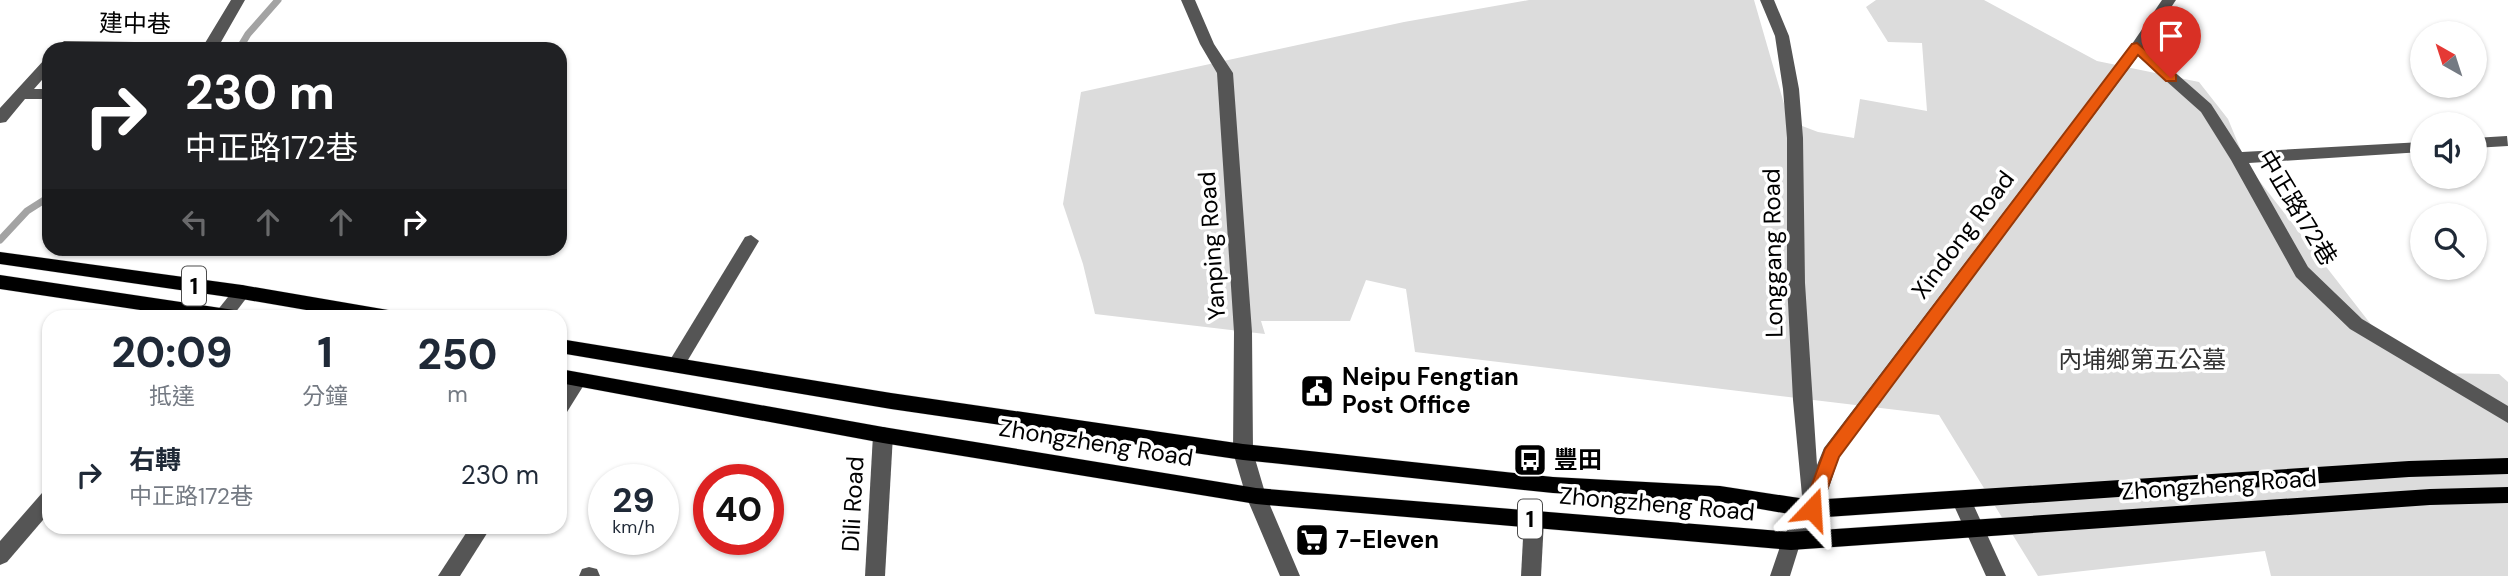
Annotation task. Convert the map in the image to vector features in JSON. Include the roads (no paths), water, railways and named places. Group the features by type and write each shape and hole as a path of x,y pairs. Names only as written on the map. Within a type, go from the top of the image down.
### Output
{"main road":[{"name":"1","path":"0,258 242,292 347,310"},
{"name":"1","path":"0,282 186,310"},
{"name":"Zhongzheng Road","path":"567,347 904,403 1243,452 1553,485 1720,494 1812,509 2409,469 2508,466"},
{"name":"Zhongzheng Road","path":"569,378 883,435 1256,496 1791,541 2416,498 2508,495"}],"street":[{"path":"213,42 238,0"},
{"name":"Yanping Road","path":"1188,0 1207,44 1224,73 1242,332 1243,452 1256,496 1290,576"},
{"name":"Longgang Road","path":"1767,0 1782,36 1790,89 1794,138 1796,283 1802,400 1812,509"},
{"name":"Xindong Road","path":"1780,576 1791,541 1812,509 1831,454 2137,47 2169,0"},
{"name":"中正路172巷","path":"2137,47 2206,108 2238,158 2302,272 2311,281 2356,324 2508,415"},
{"path":"0,118 42,71"},
{"path":"21,94 42,94"},
{"path":"2487,142 2507,141"},
{"path":"2238,158 2410,148"},
{"path":"676,365 751,241"},
{"path":"230,310 242,292"},
{"name":"Dili Road","path":"875,576 883,435"},
{"path":"1961,499 1996,576"},
{"path":"0,556 42,507"},
{"path":"1531,576 1534,520"},
{"path":"448,576 476,534"}],"waterway":[{"path":"243,42 278,0"},
{"path":"0,240 27,211 42,201"}],"place":[{"name":"Neipu Fengtian Post Office","path":"1317,391"},
{"name":"豐田","path":"1530,460"},
{"name":"7-Eleven","path":"1312,540"}],"park label":[{"name":"內埔鄉第五公墓","path":"2142,360"}]}
